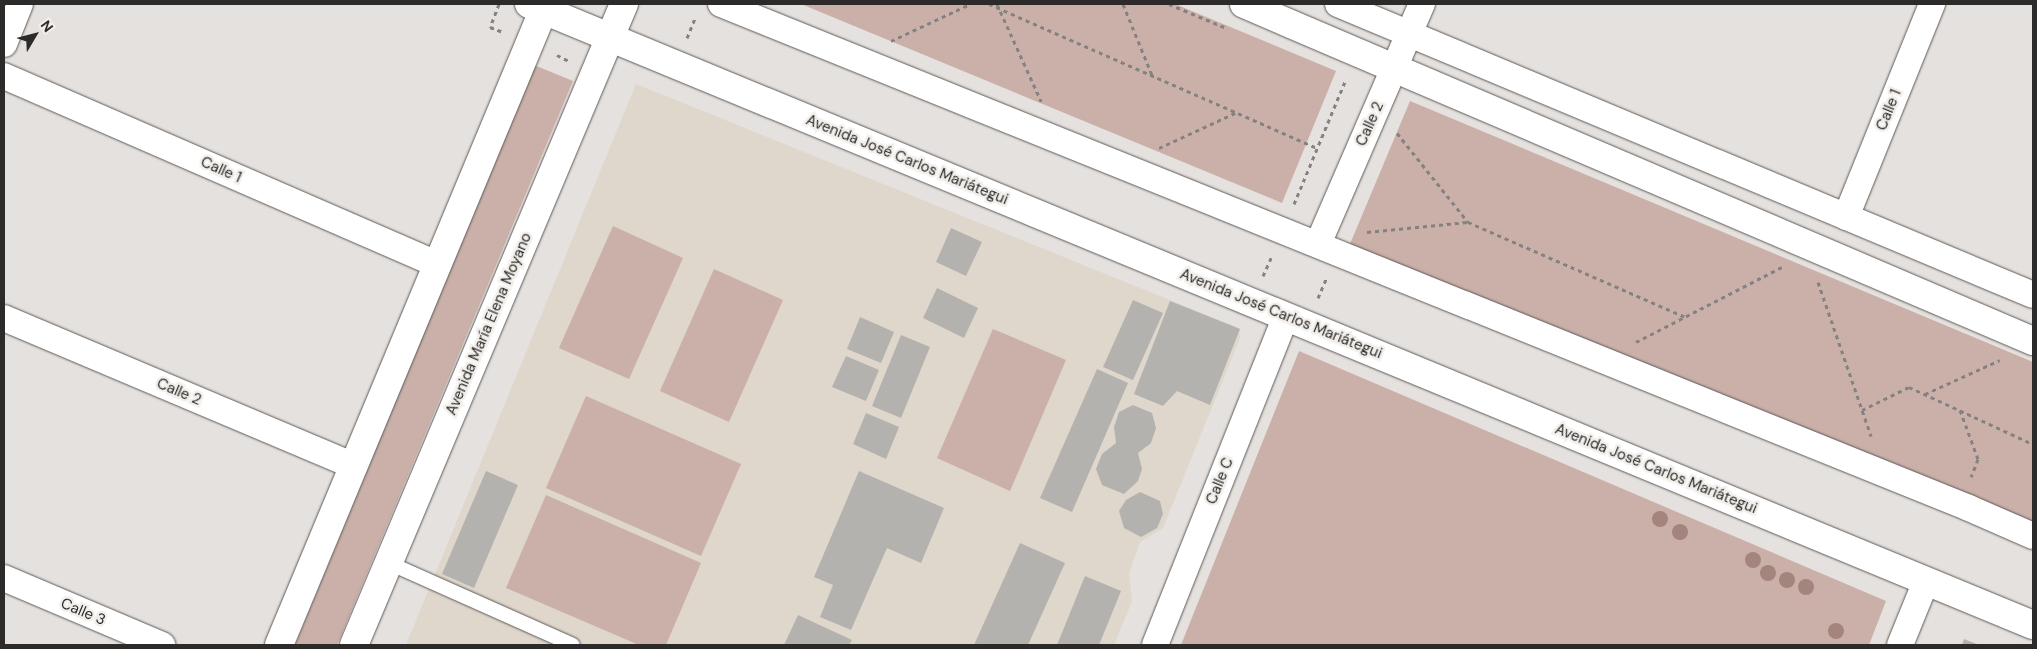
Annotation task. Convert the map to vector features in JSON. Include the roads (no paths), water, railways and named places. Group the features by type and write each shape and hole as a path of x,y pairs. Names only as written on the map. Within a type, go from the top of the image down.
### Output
{"street":[{"path":"4,44 20,4"},
{"name":"Avenida María Elena Moyano","path":"354,645 624,4"},
{"path":"720,4 1318,244 2033,536"},
{"path":"1244,4 2033,341"},
{"path":"1338,4 2033,296"},
{"name":"Calle 2","path":"1318,244 1422,4"},
{"name":"Calle 1","path":"1846,217 1932,4"},
{"path":"278,645 438,265 539,6"},
{"name":"Avenida José Carlos Mariátegui","path":"539,6 2033,625"},
{"name":"Calle 1","path":"4,76 438,265"},
{"name":"Calle C","path":"1155,645 1286,316"},
{"name":"Calle 2","path":"4,318 354,466"},
{"name":"Calle 3","path":"4,578 162,645"},
{"path":"1900,645 1926,581"}],"lane":[{"path":"389,563 574,645"}]}
